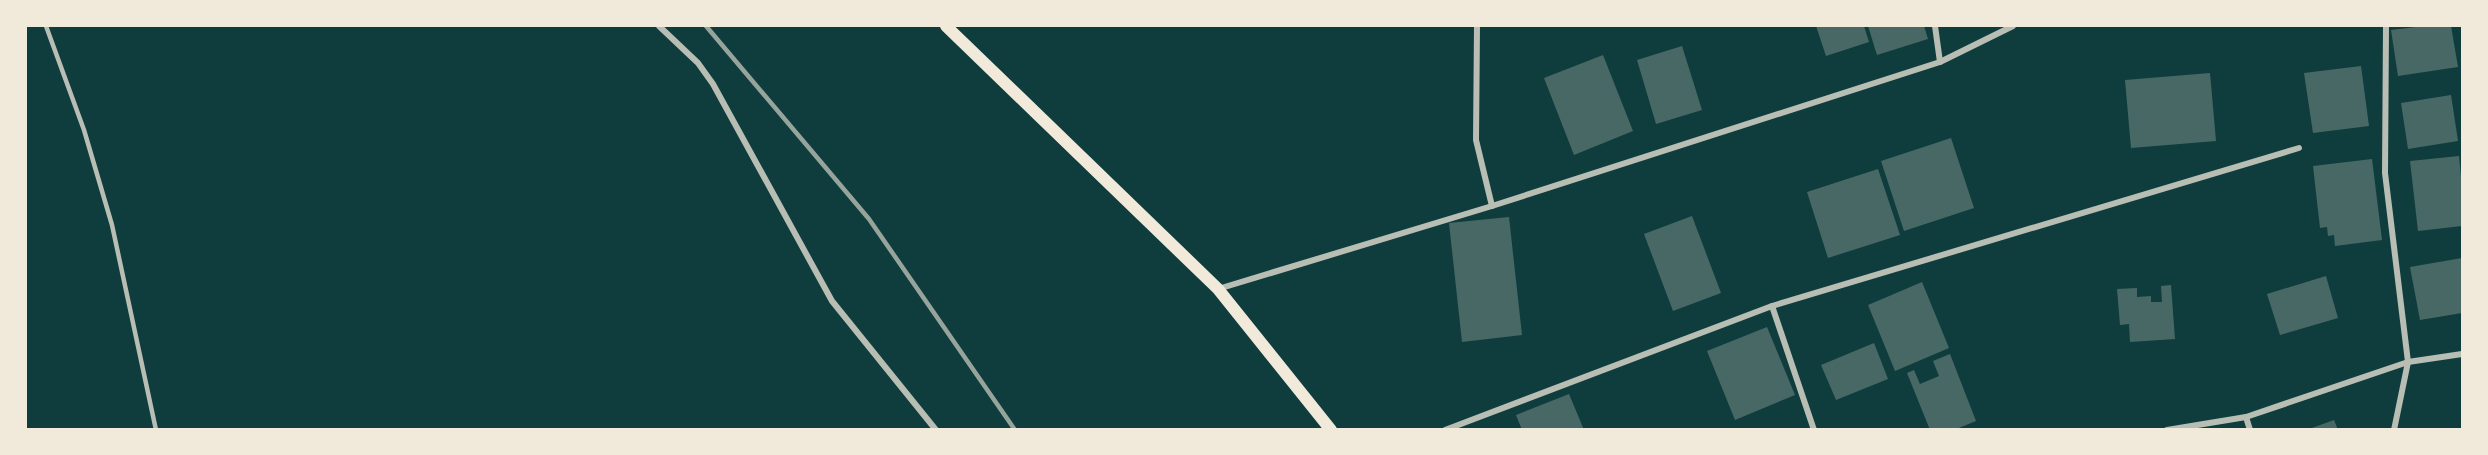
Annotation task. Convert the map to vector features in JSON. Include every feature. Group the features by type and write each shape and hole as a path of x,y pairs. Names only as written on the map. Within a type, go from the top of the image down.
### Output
{"main road":[{"path":"946,26 1218,289 1331,429"}],"street":[{"path":"659,26 698,63 713,84 832,301 936,429"},
{"path":"1477,26 1476,140 1492,206"},
{"path":"1935,26 1940,62"},
{"path":"1218,289 1492,206 1940,62 2013,26"},
{"path":"2386,26 2385,173 2408,362 2394,429"},
{"path":"1445,429 1772,306 2299,148"},
{"path":"1772,306 1814,429"},
{"path":"2168,429 2246,417 2408,362 2463,354"},
{"path":"2246,417 2250,429"}],"lane":[{"path":"46,26 84,130 112,225 156,429"}],"building":[{"path":"1816,26 1864,26 1869,42 1826,56"},
{"path":"1868,26 1924,26 1928,39 1877,55"},
{"path":"2451,26 2458,67 2398,76 2391,30"},
{"path":"1682,46 1702,110 1656,124 1637,60"},
{"path":"1603,55 1633,131 1574,155 1544,78"},
{"path":"2361,66 2369,126 2313,133 2304,73"},
{"path":"2210,73 2216,141 2131,148 2125,80"},
{"path":"2451,95 2458,141 2408,149 2401,103"},
{"path":"1951,138 1974,208 1904,231 1881,161"},
{"path":"2459,156 2462,226 2418,231 2410,161"},
{"path":"2372,159 2382,240 2335,246 2334,235 2328,236 2327,227 2320,228 2313,166"},
{"path":"1878,169 1900,235 1828,258 1807,192"},
{"path":"1692,216 1721,293 1673,311 1644,234"},
{"path":"1509,217 1522,335 1462,342 1449,223"},
{"path":"2462,258 2462,313 2420,320 2410,267"},
{"path":"2326,276 2338,318 2280,335 2267,294"},
{"path":"1922,282 1949,348 1895,371 1868,305"},
{"path":"2171,285 2175,339 2130,342 2129,324 2120,325 2117,289 2137,288 2137,297 2151,296 2151,302 2162,302 2161,286"},
{"path":"1767,327 1795,395 1735,420 1707,351"},
{"path":"1874,343 1888,379 1836,400 1821,365"},
{"path":"1950,354 1976,421 1954,430 1930,430 1907,373 1914,370 1920,384 1939,376 1933,361"},
{"path":"1569,394 1584,430 1522,430 1516,415"},
{"path":"2334,420 2338,430 2309,430 2309,429"}],"railway":[{"path":"706,26 869,219 1015,430"}]}
